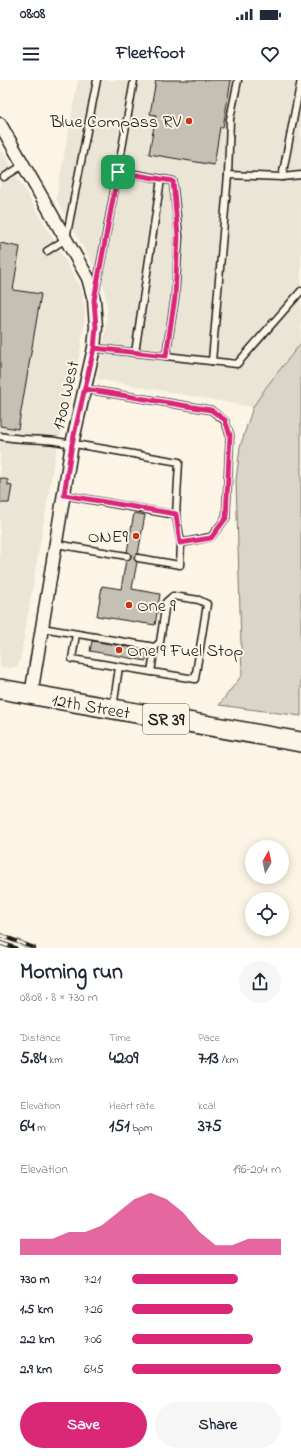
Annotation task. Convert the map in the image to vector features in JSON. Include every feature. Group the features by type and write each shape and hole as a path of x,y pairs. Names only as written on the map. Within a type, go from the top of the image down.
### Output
{"main road":[{"name":"12th Street","path":"0,689 301,742"}],"street":[{"name":"1700 West","path":"0,124 25,164 88,278 94,300 96,327 94,348 72,444 30,695"}],"lane":[{"path":"47,251 66,239 97,80"},
{"path":"94,300 134,80"},
{"path":"212,361 228,175 230,119 238,80"},
{"path":"282,177 301,80"},
{"path":"4,176 25,164"},
{"path":"118,172 173,181 178,236 175,297 166,356"},
{"path":"228,175 282,177 301,175"},
{"path":"135,353 161,179"},
{"path":"94,348 236,364 301,291"},
{"path":"85,389 211,410 225,420 230,435 226,518 211,538 180,543"},
{"path":"0,436 20,440 34,438 179,462 176,514 180,543 180,565 138,558"},
{"path":"64,495 176,514"},
{"path":"56,544 127,556"},
{"path":"76,634 72,659 119,667 195,679 207,604 199,600 173,596 166,602 160,642 155,647 151,672"},
{"path":"42,628 155,647"},
{"path":"113,709 119,667"}],"shaded area":[{"name":"Blue Compass RV","path":"78,80 301,80 301,343 267,386 253,407 97,379 106,329 107,306 104,287 56,199"},
{"path":"0,147 81,289 85,309 84,327 77,370 55,456 20,661 17,666 11,668 0,666"},
{"path":"301,343 301,716 219,705 242,675 236,481 240,447 253,407 267,386"}],"building":[{"name":"Blue Compass RV","path":"156,80 231,80 223,127 220,127 214,165 149,154 156,115 150,114"},
{"path":"0,243 20,247 13,290 41,294 18,429 0,426"},
{"path":"0,478 8,480 8,485 12,486 9,503 0,503"},
{"name":"One 9","path":"134,513 145,515 138,554 134,557 137,562 132,589 160,594 155,625 97,616 102,586 121,589 126,560 131,557 131,554 127,552"},
{"name":"One 9 Fuel Stop","path":"92,641 148,650 146,661 90,651"}],"railway":[{"path":"0,935 34,948"},
{"path":"0,943 15,948"}],"place":[{"name":"Blue Compass RV","path":"189,121"},
{"name":"ONE9","path":"136,536"},
{"name":"One 9","path":"129,605"},
{"name":"One 9 Fuel Stop","path":"119,650"}],"route":[{"path":"118,172 94,300 96,327 94,348 72,444 64,495 176,514 180,543 211,538 226,518 227,468 230,435 225,420 211,410 85,389 94,348 166,356 175,297 178,236 173,181 118,172"}]}
